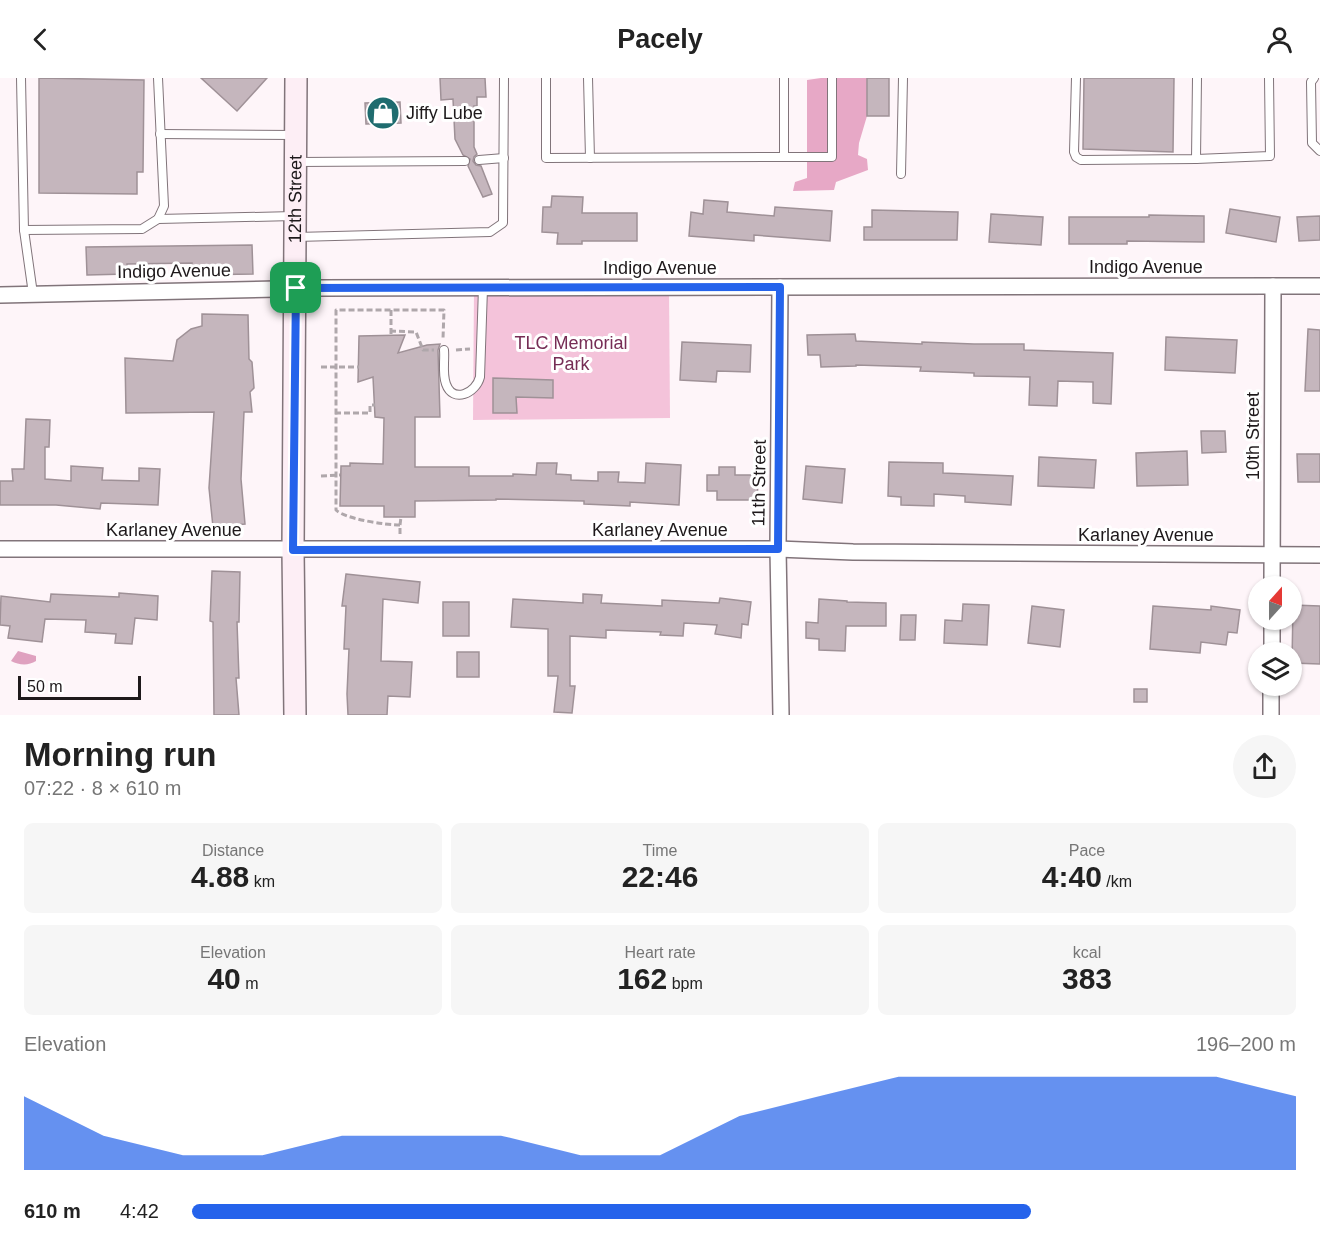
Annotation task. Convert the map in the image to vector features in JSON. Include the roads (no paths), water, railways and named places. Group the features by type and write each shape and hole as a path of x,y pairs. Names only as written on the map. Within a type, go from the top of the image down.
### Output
{"main road":[{"name":"12th Street","path":"294,715 296,78"}],"street":[{"name":"10th Street","path":"1272,576 1273,286"},
{"name":"Indigo Avenue","path":"0,295 296,288 1320,286"},
{"name":"11th Street","path":"780,287 778,549 781,715"},
{"name":"Karlaney Avenue","path":"0,549 778,549 877,552 1320,555"},
{"path":"1271,696 1271,715"}],"lane":[{"path":"21,78 24,230 33,294"},
{"path":"24,230 142,229 158,219 164,206 158,78"},
{"path":"158,219 490,232 503,223 504,78"},
{"path":"546,78 546,158 832,157 832,78"},
{"path":"588,78 590,158"},
{"path":"784,78 784,157"},
{"path":"901,174 903,78"},
{"path":"1076,78 1074,152 1081,160 1270,156 1269,78"},
{"path":"1196,159 1197,78"},
{"path":"1314,78 1311,82 1312,143 1320,151"},
{"path":"160,135 296,135"},
{"path":"479,160 504,158"},
{"path":"296,162 465,161"},
{"path":"444,350 444,374 447,387 452,392 466,394 477,387 483,288"}],"place":[{"name":"Jiffy Lube","path":"383,113"}],"park label":[{"name":"TLC Memorial Park","path":"571,353"}]}
